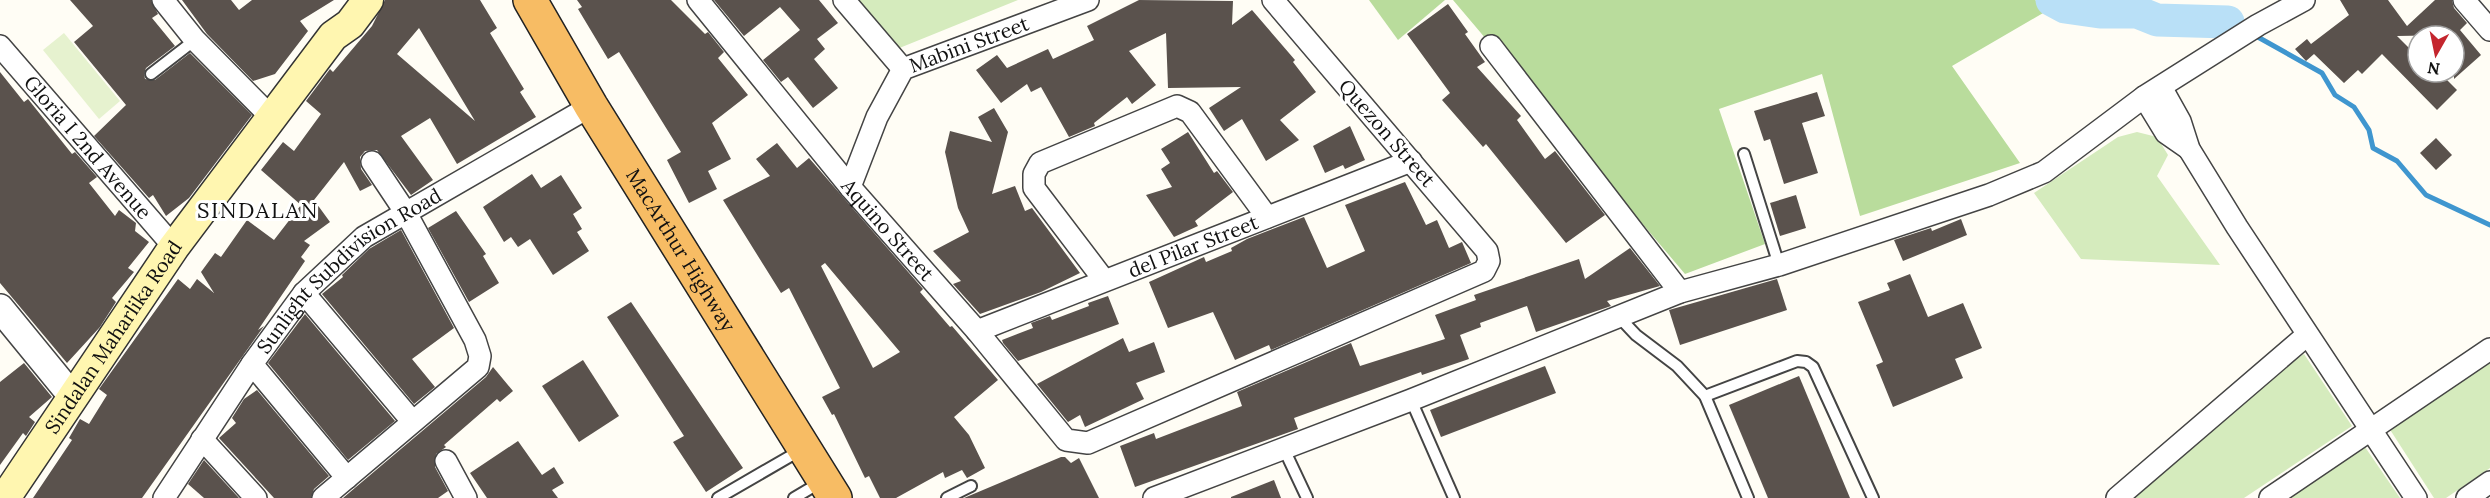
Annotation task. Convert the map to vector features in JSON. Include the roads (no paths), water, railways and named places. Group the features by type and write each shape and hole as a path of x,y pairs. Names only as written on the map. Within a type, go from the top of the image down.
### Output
{"highway":[{"name":"MacArthur Highway","path":"530,0 591,106 804,448 829,493"}],"main road":[{"name":"Sindalan Maharlika Road","path":"333,36 336,16 348,0"},
{"name":"Sindalan Maharlika Road","path":"5,498 174,247 270,116 333,36 350,24 368,0"}],"street":[{"path":"163,0 195,40 270,116"},
{"name":"Aquino Street","path":"699,0 850,187 977,331 1066,440 1088,443"},
{"path":"844,0 903,69"},
{"name":"Mabini Street","path":"850,187 877,117 903,69 1088,0"},
{"name":"Quezon Street","path":"1088,443 1484,271 1489,261 1487,251 1273,0"},
{"path":"1154,498 1282,447 1411,400 1680,292 1779,265 1989,195 2044,172 2152,92 2258,25 2304,0"},
{"path":"2464,0 2490,30"},
{"name":"Gloria I 2nd Avenue","path":"0,46 174,247"},
{"path":"1491,46 1680,292"},
{"path":"2152,92 2166,133 2189,149 2307,335 2416,498"},
{"name":"Sunlight Subdivision Road","path":"164,498 252,364 304,293 364,237 591,106"},
{"path":"1104,280 1034,188 1034,174 1040,163 1177,106 1190,112 1267,217"},
{"name":"del Pilar Street","path":"977,331 1411,161"},
{"path":"323,498 478,366 480,356 475,340 406,213 372,162"},
{"path":"304,293 412,421"},
{"path":"7,321 72,396"},
{"path":"2117,498 2307,335"},
{"path":"2270,498 2370,428 2490,349"},
{"path":"252,364 347,478"},
{"path":"202,439 256,498"},
{"path":"446,461 466,498"},
{"path":"2467,498 2490,482"}],"lane":[{"path":"151,74 195,40"},
{"path":"1744,154 1779,265"},
{"path":"1620,318 1636,335 1677,366 1706,396 1748,498"},
{"path":"1706,396 1797,361 1806,362 1813,367 1873,498"},
{"path":"1411,400 1454,498"},
{"path":"1282,447 1307,498"},
{"path":"718,498 804,448"},
{"path":"947,498 971,486"},
{"path":"794,498 829,493"}],"waterway":[{"path":"2052,0 2065,7 2100,12 2137,12 2157,20 2228,22"},
{"path":"2256,36 2322,73 2335,95 2354,107 2369,130 2373,148 2397,161 2426,195 2490,225"}],"district":[{"name":"SINDALAN","path":"258,210"}]}
